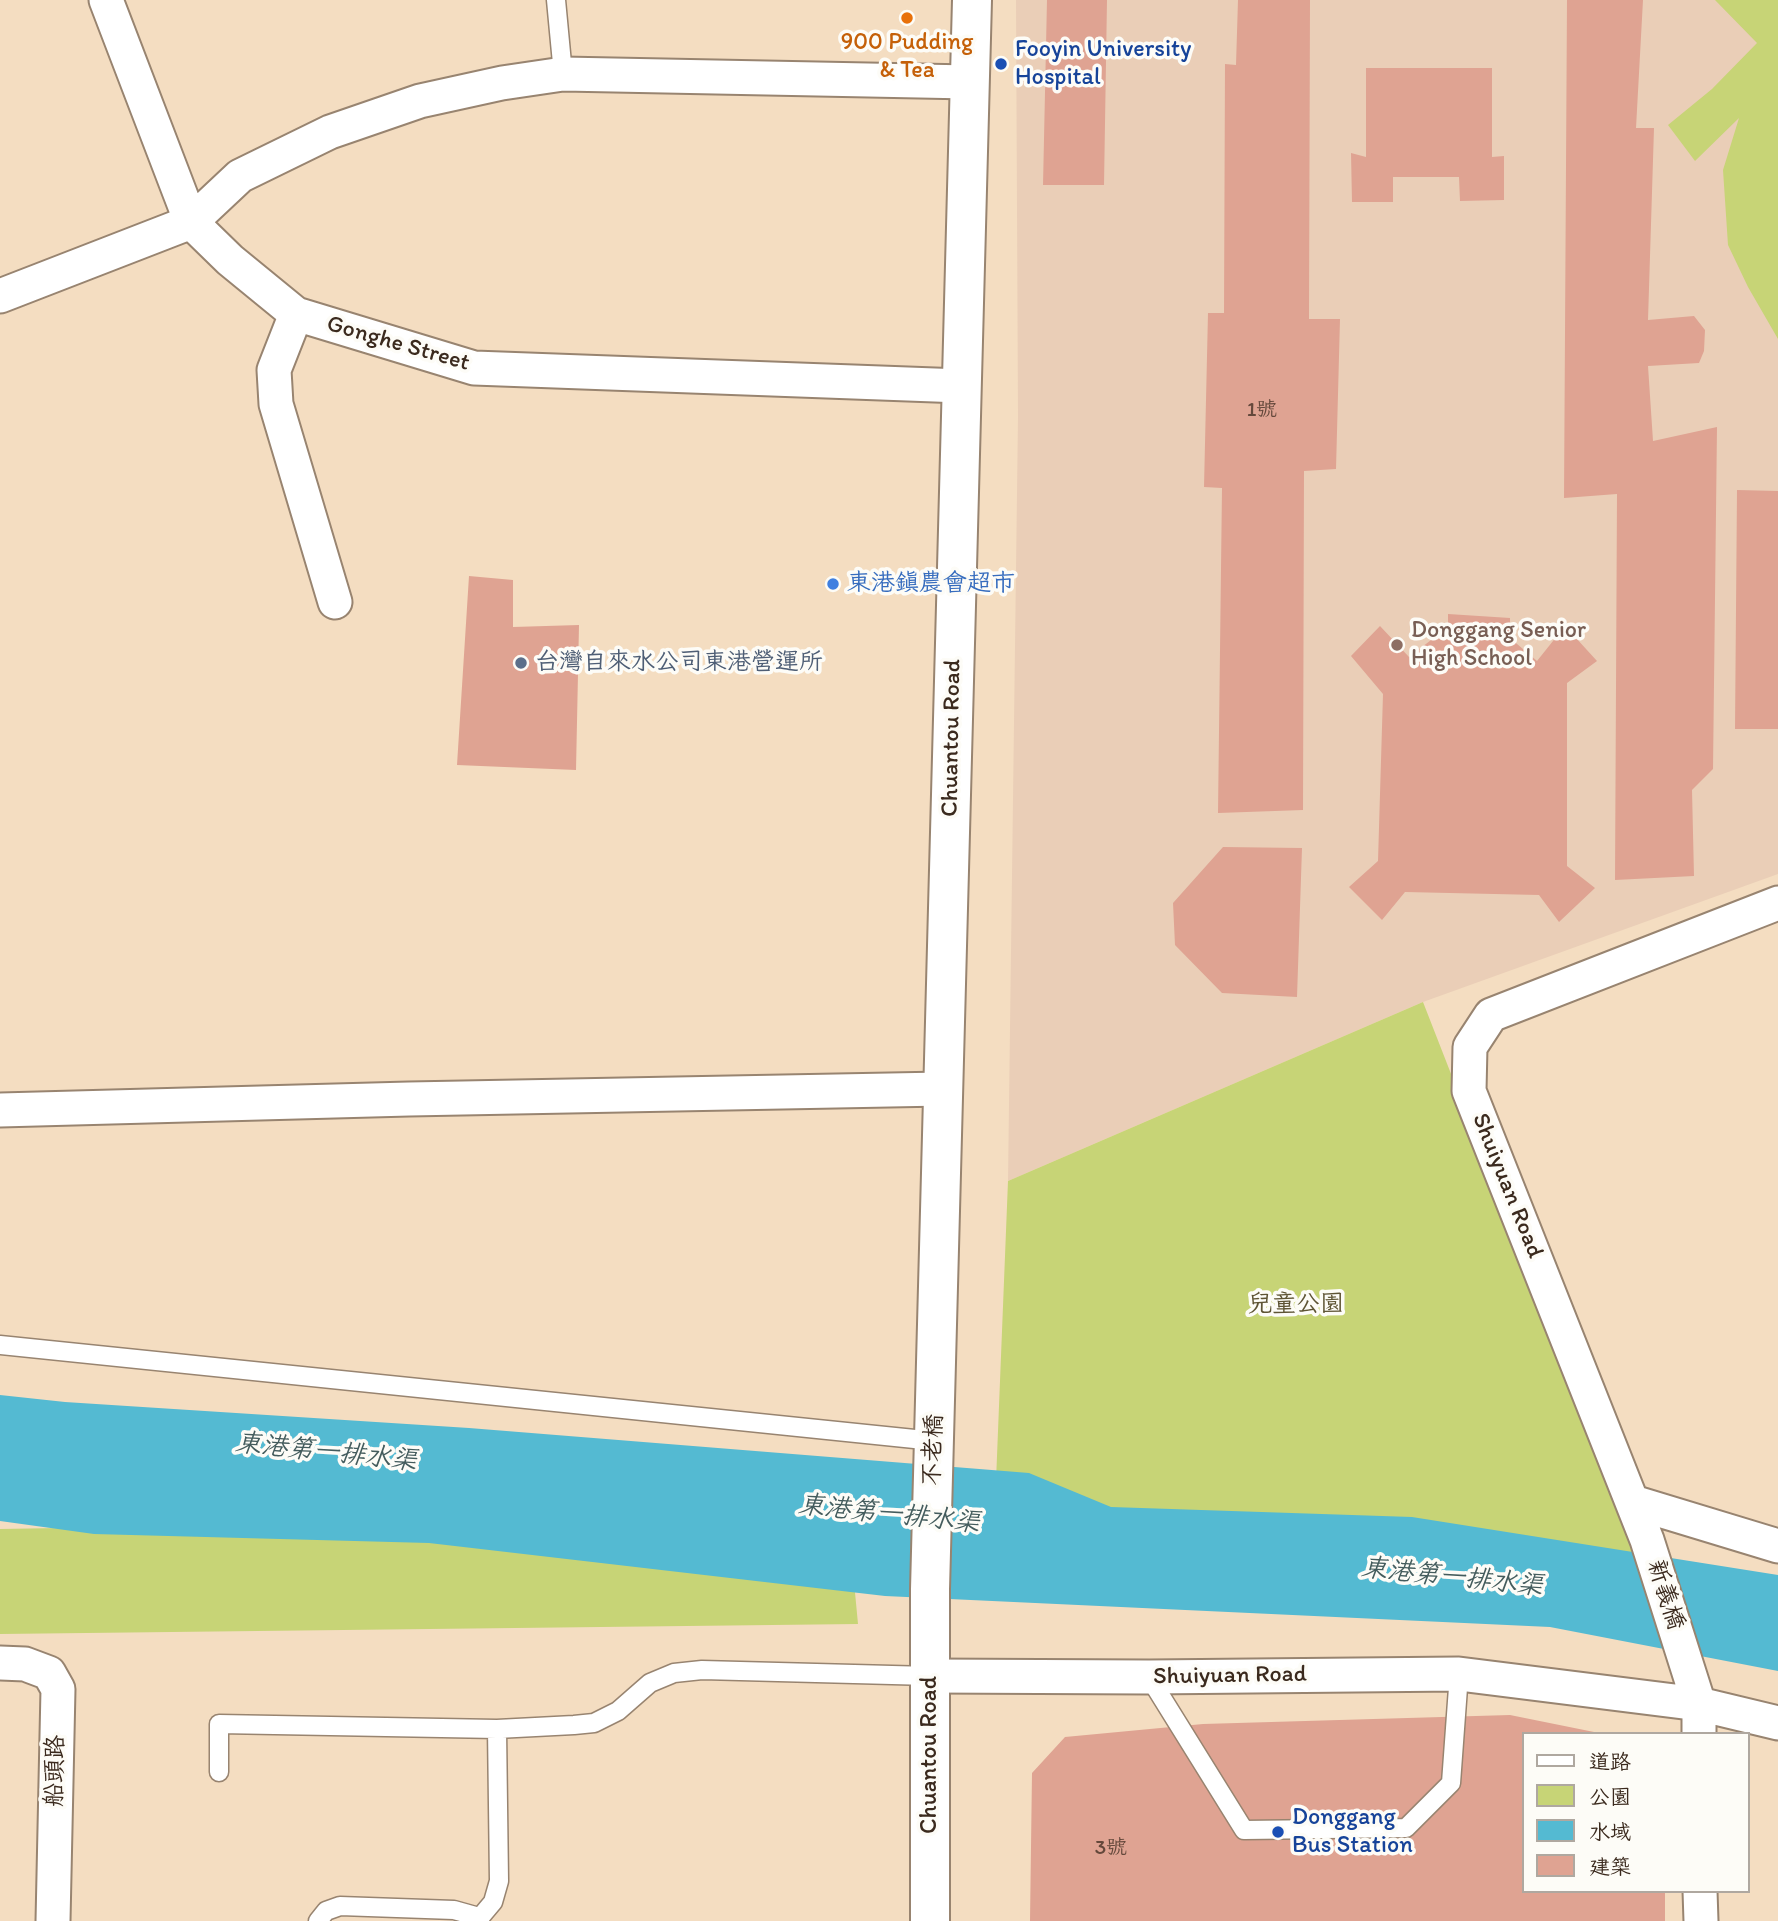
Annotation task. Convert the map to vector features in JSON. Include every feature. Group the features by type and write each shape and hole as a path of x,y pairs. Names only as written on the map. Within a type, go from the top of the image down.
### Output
{"main road":[{"name":"Chuantou Road","path":"935,1395 972,0"},
{"name":"不老橋","path":"930,1589 935,1395"},
{"name":"Chuantou Road","path":"930,1589 930,1921"}],"street":[{"name":"Gonghe Street","path":"106,0 191,222 230,260 296,314 474,368 962,386"},
{"path":"0,296 191,222 240,176 330,132 420,101 502,83 563,74 970,82"},
{"path":"296,314 274,370 276,404 335,602"},
{"name":"Shuiyuan Road","path":"1647,1540 1469,1091 1470,1047 1491,1015 1778,903"},
{"path":"0,1110 943,1089"},
{"path":"1633,1503 1778,1546"},
{"name":"新義橋","path":"1647,1540 1683,1649 1699,1719"},
{"name":"船頭路","path":"0,1663 25,1664 49,1673 58,1689 54,1921"},
{"name":"Shuiyuan Road","path":"930,1676 1459,1674 1699,1719 1778,1723"},
{"path":"1700,1893 1701,1921"}],"lane":[{"path":"556,0 563,74"},
{"path":"0,1345 934,1441"},
{"path":"219,1772 219,1724 497,1729 594,1723 618,1711 650,1683 674,1673 702,1670 930,1676"},
{"path":"1149,1677 1244,1830 1298,1830 1406,1828 1451,1783 1459,1674"},
{"path":"318,1921 326,1911 340,1906 454,1910 478,1919 493,1902 499,1881 497,1729"}],"shaded area":[{"name":"Donggang Senior High School","path":"1016,0 1778,0 1778,874 1423,1002 1008,1181 1018,417"}],"green space":[{"path":"1715,0 1778,0 1778,339 1728,245 1723,170 1739,118 1695,161 1668,125 1712,89 1757,43"},
{"name":"兒童公園","path":"1423,1002 1646,1574 995,1506 1008,1181"},
{"path":"118,1527 472,1530 854,1582 858,1624 0,1634 0,1529"}],"water":[{"name":"東港第一排水渠","path":"0,1395 65,1402 469,1428 1029,1473 1111,1507 1412,1517 1778,1575 1778,1671 1550,1627 885,1596 429,1543 94,1534 0,1521"}],"building":[{"path":"1047,0 1107,0 1104,185 1043,185"},
{"path":"1238,0 1310,0 1309,319 1340,319 1336,469 1304,471 1303,810 1218,813 1222,488 1204,487 1208,313 1224,313 1225,64 1236,65"},
{"path":"1567,0 1643,0 1636,128 1654,128 1648,320 1694,316 1705,330 1704,351 1699,363 1648,366 1653,441 1717,427 1713,769 1692,790 1694,876 1615,880 1617,494 1564,498"},
{"path":"1366,68 1492,68 1492,157 1504,156 1504,200 1460,201 1459,177 1393,177 1393,202 1352,202 1351,153 1366,157"},
{"path":"1737,490 1778,491 1778,729 1735,729"},
{"name":"台灣自來水公司東港營運所","path":"469,576 513,580 513,627 579,625 576,770 457,765"},
{"path":"1448,614 1510,618 1510,638 1537,661 1565,626 1597,661 1567,683 1567,866 1595,888 1559,922 1539,895 1405,892 1382,920 1349,887 1378,861 1383,694 1351,656 1380,626 1409,657 1448,627"},
{"path":"1223,847 1302,848 1297,997 1222,993 1175,945 1173,903"},
{"name":"Donggang Bus Station","path":"1510,1715 1594,1732 1522,1732 1522,1893 1665,1893 1665,1921 1030,1921 1032,1773 1065,1737 1203,1724"}],"place":[{"name":"900 Pudding & Tea","path":"907,18"},
{"name":"Fooyin University Hospital","path":"1001,64"},
{"name":"東港鎮農會超市","path":"833,584"},
{"name":"Donggang Senior High School","path":"1397,645"},
{"name":"台灣自來水公司東港營運所","path":"521,663"},
{"name":"Donggang Bus Station","path":"1278,1832"}]}
